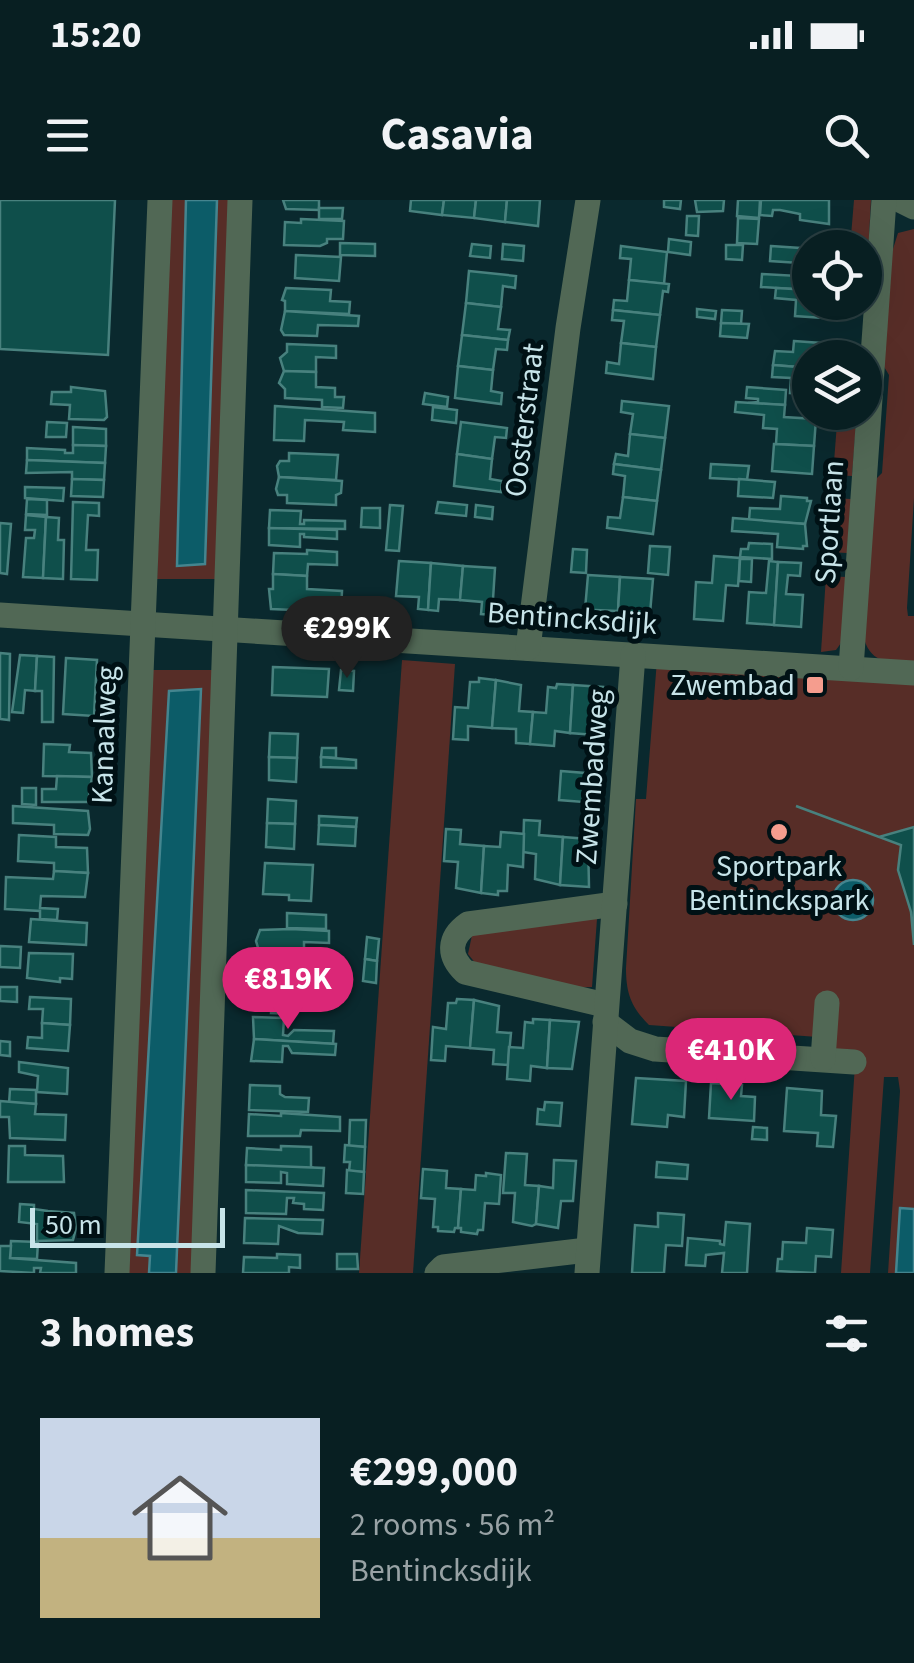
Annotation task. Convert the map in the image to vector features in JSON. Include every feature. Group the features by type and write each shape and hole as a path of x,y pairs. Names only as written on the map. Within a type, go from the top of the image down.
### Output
{"street":[{"name":"Kanaalweg","path":"117,1273 160,200"},
{"path":"203,1273 240,200"},
{"name":"Oosterstraat","path":"528,648 588,200"},
{"name":"Sportlaan","path":"851,668 884,200"},
{"path":"900,200 914,207"},
{"name":"Bentincksdijk","path":"0,616 914,673"},
{"name":"Zwembadweg","path":"437,1273 444,1267 587,1262 633,655"},
{"name":"Zwembadweg","path":"615,904 468,924 456,933 451,947 455,962 465,972 605,1014 630,1041 655,1049 854,1062"},
{"path":"823,1059 826,1003"}],"shaded area":[{"path":"170,200 186,200 178,566 205,563 217,200 233,200 219,579 157,579"},
{"path":"854,200 871,200 869,230 852,230"},
{"path":"914,229 914,498 907,608 908,616 914,616 914,664 877,658 864,639 874,481 882,473 889,375 883,365 887,268 898,233"},
{"path":"836,430 856,430 852,476 833,475"},
{"path":"831,498 851,499 847,553 828,552"},
{"path":"826,576 846,577 841,643 836,650 821,652"},
{"path":"402,660 455,664 413,1273 359,1273"},
{"name":"Sportpark Bentinckspark","path":"657,660 914,680 914,1273 888,1273 898,1077 884,1077 870,1273 841,1273 856,1050 832,1049 832,1038 649,1025 631,999 626,968 636,799 646,799"},
{"path":"153,670 215,670 193,1273 176,1273 200,690 169,691 137,1254 150,1256 149,1273 128,1273"},
{"path":"580,918 597,919 592,987 567,988 476,964 468,954 472,935"}],"water":[{"path":"186,200 217,200 205,564 177,566"},
{"path":"201,689 176,1273 149,1273 150,1256 137,1255 169,691"},
{"path":"853,880 867,886 873,900 867,914 853,920 839,914 833,900 839,886"},
{"path":"900,1208 914,1209 914,1273 896,1273"}],"building":[{"path":"0,200 115,200 108,355 0,349"},
{"path":"283,200 319,200 319,210 286,209"},
{"path":"411,200 444,200 442,215 410,211"},
{"path":"444,200 476,200 474,218 442,215"},
{"path":"476,200 507,200 505,222 474,218"},
{"path":"507,200 540,200 538,226 505,222"},
{"path":"664,200 681,200 680,209 664,207"},
{"path":"695,200 724,200 723,211 697,212"},
{"path":"738,200 760,200 759,218 737,216"},
{"path":"761,200 829,200 829,224 800,220 800,214 780,210 773,210 772,216 760,215"},
{"path":"319,208 343,208 342,219 319,219"},
{"path":"687,216 699,216 698,236 686,235"},
{"path":"738,218 759,219 757,244 737,243"},
{"path":"301,219 344,221 343,239 327,239 320,246 284,245 285,222 301,223"},
{"path":"669,239 691,242 690,255 668,252"},
{"path":"340,243 375,244 375,256 340,255"},
{"path":"472,244 491,246 490,258 470,256"},
{"path":"503,244 524,246 523,261 502,259"},
{"path":"726,245 743,245 742,260 726,259"},
{"path":"621,246 667,252 664,284 629,280 631,259 620,258"},
{"path":"771,246 792,247 792,263 770,261"},
{"path":"296,255 341,257 339,281 295,278"},
{"path":"469,271 516,276 515,288 503,286 501,307 466,303"},
{"path":"762,274 792,276 792,289 761,287"},
{"path":"629,280 669,284 668,292 663,291 660,315 613,310 614,300 627,301"},
{"path":"286,288 331,290 330,301 350,302 349,314 285,311 282,300"},
{"path":"776,288 792,289 792,300 775,298"},
{"path":"466,303 501,307 498,329 510,330 508,340 462,335"},
{"path":"697,309 716,311 715,319 697,317"},
{"path":"613,310 660,315 656,347 621,343 624,321 612,320"},
{"path":"722,310 742,311 741,324 721,323"},
{"path":"285,311 359,316 358,326 318,325 317,336 284,335 281,330"},
{"path":"721,323 749,324 747,338 720,336"},
{"path":"462,335 508,340 507,350 496,349 493,370 458,366"},
{"path":"621,343 656,347 653,379 606,373 607,362 619,364"},
{"path":"287,344 336,346 336,358 316,357 316,372 284,371 280,358 287,352"},
{"path":"775,351 792,352 792,367 773,365"},
{"path":"773,365 792,367 792,393 791,378 772,377"},
{"path":"458,366 493,370 491,391 502,393 501,404 455,398"},
{"path":"284,371 316,372 316,387 335,388 335,397 344,397 343,408 322,407 322,400 285,398 285,389 279,383"},
{"path":"71,387 105,391 107,417 69,419 70,405 51,404 52,392 71,392"},
{"path":"747,387 786,390 785,405 748,403 758,399 746,398"},
{"path":"425,393 448,397 447,407 423,404"},
{"path":"622,401 669,406 665,438 630,434 633,414 621,412"},
{"path":"736,402 785,405 784,417 792,418 792,430 815,430 814,446 776,444 777,429 763,428 764,415 735,412"},
{"path":"275,406 375,413 375,432 343,430 344,422 305,420 304,441 274,440"},
{"path":"433,407 457,410 456,423 432,420"},
{"path":"47,422 67,423 66,437 46,437"},
{"path":"461,422 507,428 506,438 495,437 492,459 457,454"},
{"path":"73,427 106,429 106,446 73,445"},
{"path":"630,434 665,438 661,470 614,464 616,454 628,456"},
{"path":"774,444 814,446 812,474 772,471"},
{"path":"73,445 106,446 105,463 27,460 27,448 73,453"},
{"path":"289,453 338,455 336,480 279,477 277,466 280,461 289,461"},
{"path":"457,454 492,459 490,479 502,481 501,492 454,486"},
{"path":"27,460 105,463 104,480 72,479 72,472 26,473"},
{"path":"614,464 661,470 657,501 623,497 625,476 613,474"},
{"path":"711,464 749,466 747,480 710,478"},
{"path":"279,477 342,481 341,493 336,495 336,505 287,503 287,495 278,495 276,489"},
{"path":"72,479 104,480 103,497 71,496"},
{"path":"739,479 775,482 773,498 738,496"},
{"path":"25,487 64,488 63,501 25,498"},
{"path":"781,496 811,501 805,524 749,520 750,508 780,509"},
{"path":"623,497 657,501 653,534 607,528 608,517 620,518"},
{"path":"27,499 47,500 47,515 26,514"},
{"path":"73,502 99,503 99,516 88,515 86,550 98,550 97,580 71,579"},
{"path":"438,502 467,505 466,516 436,513"},
{"path":"390,505 403,506 399,551 386,550"},
{"path":"476,505 493,507 492,519 475,517"},
{"path":"362,508 380,508 380,528 361,527"},
{"path":"270,510 301,511 300,524 304,520 345,521 345,529 269,528"},
{"path":"26,515 46,517 43,578 23,577 26,538 34,538 35,530 25,530"},
{"path":"46,517 59,518 58,540 64,540 63,579 43,578"},
{"path":"733,518 805,524 807,546 777,547 778,534 732,531"},
{"path":"0,523 11,524 7,574 0,573"},
{"path":"269,528 337,530 337,539 300,534 300,547 269,545"},
{"path":"749,543 772,544 772,559 740,557 741,549 748,549"},
{"path":"650,546 670,547 668,575 648,573"},
{"path":"573,549 587,550 586,573 571,572"},
{"path":"307,550 337,552 337,565 308,564 307,576 273,574 274,553 307,554"},
{"path":"714,556 740,558 738,586 726,585 723,621 694,619 696,582 712,583"},
{"path":"740,559 752,559 751,582 739,581"},
{"path":"399,561 431,563 428,610 418,609 419,597 396,596"},
{"path":"769,561 778,562 774,625 747,623 749,592 766,593"},
{"path":"778,562 801,563 800,576 788,575 786,594 803,595 801,627 774,625"},
{"path":"431,563 463,566 460,600 439,599 438,611 428,610"},
{"path":"463,566 495,568 492,615 481,614 482,602 460,600"},
{"path":"273,574 307,576 307,589 342,591 341,612 271,609 269,589 273,589"},
{"path":"588,575 620,577 618,611 596,610 595,622 584,621"},
{"path":"620,577 653,579 649,625 638,624 639,613 618,611"},
{"path":"0,653 10,654 9,720 0,719"},
{"path":"20,655 37,656 35,691 25,690 23,713 12,712"},
{"path":"37,656 54,657 53,722 42,722 42,691 35,691"},
{"path":"66,658 97,660 94,716 63,714"},
{"path":"273,667 329,669 327,697 272,695"},
{"path":"341,670 354,671 353,691 339,690"},
{"path":"479,678 496,680 492,728 468,726 468,740 453,739 455,707 468,708 470,682 479,682"},
{"path":"496,680 521,685 519,711 533,712 530,744 516,743 516,729 492,728"},
{"path":"557,684 573,685 570,733 555,731 554,746 530,744 533,712 546,713 548,687 556,688"},
{"path":"573,685 603,687 595,735 570,733"},
{"path":"270,733 298,734 297,758 269,757"},
{"path":"44,744 70,745 69,752 91,753 92,777 43,776"},
{"path":"322,748 336,748 336,758 321,757"},
{"path":"269,757 297,758 296,782 269,780"},
{"path":"321,757 356,760 356,768 321,767"},
{"path":"561,771 585,773 583,802 559,800"},
{"path":"57,776 92,777 88,802 42,802 42,789 56,789"},
{"path":"22,788 36,788 36,805 22,804"},
{"path":"268,799 296,801 295,824 267,823"},
{"path":"13,806 88,811 88,835 54,834 54,825 13,823"},
{"path":"319,816 357,818 356,827 319,825"},
{"path":"524,820 540,821 539,835 563,837 560,885 535,879 536,854 523,852"},
{"path":"267,823 295,824 294,849 266,847"},
{"path":"319,825 356,827 355,846 318,844"},
{"path":"914,827 914,945 911,912 898,870 901,845 879,837"},
{"path":"446,829 461,830 460,844 484,846 481,893 456,888 458,862 444,861"},
{"path":"501,832 524,834 523,867 508,865 507,891 498,891 498,895 481,893 484,846 500,847"},
{"path":"19,835 56,837 56,847 87,848 88,873 54,871 54,863 18,861"},
{"path":"563,837 588,839 589,887 560,885"},
{"path":"265,863 313,865 311,901 263,894"},
{"path":"54,871 88,873 85,897 41,896 40,908 58,909 57,920 40,919 40,911 5,909 6,877 53,879"},
{"path":"287,913 326,915 326,929 287,928"},
{"path":"31,919 87,923 86,945 29,942"},
{"path":"260,930 329,931 329,943 304,942 304,953 259,951 256,941"},
{"path":"367,937 379,939 377,961 365,959"},
{"path":"0,946 21,947 20,968 0,967"},
{"path":"29,953 73,954 72,979 60,978 60,982 27,978"},
{"path":"254,957 322,960 322,978 285,978 284,996 271,995 271,981 253,981"},
{"path":"365,959 377,961 376,983 363,981"},
{"path":"0,987 17,987 17,1002 0,1001"},
{"path":"30,997 71,999 70,1025 42,1023 43,1009 29,1009"},
{"path":"457,999 474,1000 470,1048 446,1046 445,1061 431,1060 433,1027 446,1029 448,1003 456,1003"},
{"path":"272,1000 296,1002 296,1014 271,1013"},
{"path":"474,1000 499,1006 497,1032 511,1033 508,1065 493,1064 494,1050 470,1048"},
{"path":"253,1017 284,1018 283,1035 288,1036 294,1030 334,1031 333,1044 254,1039"},
{"path":"533,1019 550,1020 547,1068 531,1066 530,1081 507,1079 509,1047 523,1048 525,1022 533,1023"},
{"path":"550,1020 579,1022 572,1069 547,1068"},
{"path":"42,1023 70,1025 68,1051 27,1048 28,1037 42,1038"},
{"path":"254,1039 336,1044 335,1055 292,1053 288,1046 283,1046 282,1062 251,1061"},
{"path":"0,1041 10,1042 10,1056 0,1055"},
{"path":"19,1062 68,1068 67,1094 37,1092 38,1076 19,1072"},
{"path":"636,1078 686,1081 684,1117 668,1115 667,1127 632,1124"},
{"path":"711,1083 742,1085 741,1096 755,1097 754,1121 709,1118"},
{"path":"250,1085 280,1086 280,1094 285,1097 309,1098 308,1112 249,1110"},
{"path":"787,1088 822,1091 821,1115 836,1116 833,1147 817,1146 818,1133 784,1131"},
{"path":"10,1089 36,1090 36,1104 9,1104"},
{"path":"0,1101 36,1104 35,1114 66,1115 65,1140 10,1138 9,1117 0,1117"},
{"path":"545,1102 562,1103 560,1126 537,1124 538,1109 544,1110"},
{"path":"249,1114 340,1117 340,1131 301,1130 300,1136 248,1136"},
{"path":"350,1120 366,1120 365,1147 349,1146"},
{"path":"753,1127 767,1128 767,1140 752,1139"},
{"path":"345,1145 365,1147 364,1172 349,1171 350,1162 344,1162"},
{"path":"9,1146 25,1146 25,1155 63,1156 64,1182 8,1182"},
{"path":"281,1146 311,1147 311,1167 316,1169 246,1165 247,1148 281,1150"},
{"path":"506,1153 527,1154 525,1185 539,1186 536,1224 532,1226 513,1222 515,1193 503,1193"},
{"path":"554,1160 576,1161 573,1201 561,1201 558,1228 536,1224 539,1186 553,1188"},
{"path":"657,1162 688,1165 687,1179 656,1177"},
{"path":"246,1165 324,1168 323,1186 287,1184 287,1173 281,1172 281,1183 246,1182"},
{"path":"423,1169 447,1171 446,1188 461,1189 458,1228 454,1232 433,1227 435,1199 421,1198"},
{"path":"347,1170 364,1172 363,1194 346,1193"},
{"path":"476,1175 501,1175 499,1204 485,1203 483,1230 477,1234 461,1232 461,1189 475,1190"},
{"path":"246,1190 324,1193 323,1210 304,1209 304,1204 287,1198 286,1214 246,1213"},
{"path":"20,1204 74,1213 73,1240 37,1241 37,1224 19,1222"},
{"path":"658,1213 684,1215 682,1246 666,1245 664,1273 632,1273 635,1225 658,1227"},
{"path":"245,1218 323,1220 322,1234 298,1233 279,1226 278,1244 244,1243"},
{"path":"726,1222 750,1224 747,1273 722,1273 724,1253 706,1255 705,1266 686,1265 688,1238 720,1241 724,1245"},
{"path":"807,1228 833,1230 831,1257 816,1256 815,1273 777,1271 783,1242 806,1243"},
{"path":"11,1241 38,1242 37,1259 10,1258"},
{"path":"0,1246 11,1246 10,1258 76,1263 76,1273 40,1273 41,1268 34,1268 34,1273 0,1271"},
{"path":"277,1254 300,1255 300,1268 289,1267 289,1273 243,1273 244,1257 277,1258"},
{"path":"337,1254 357,1254 358,1269 337,1269"}],"place":[{"name":"Zwembad","path":"815,685"},
{"name":"Sportpark Bentinckspark","path":"779,832"}]}
